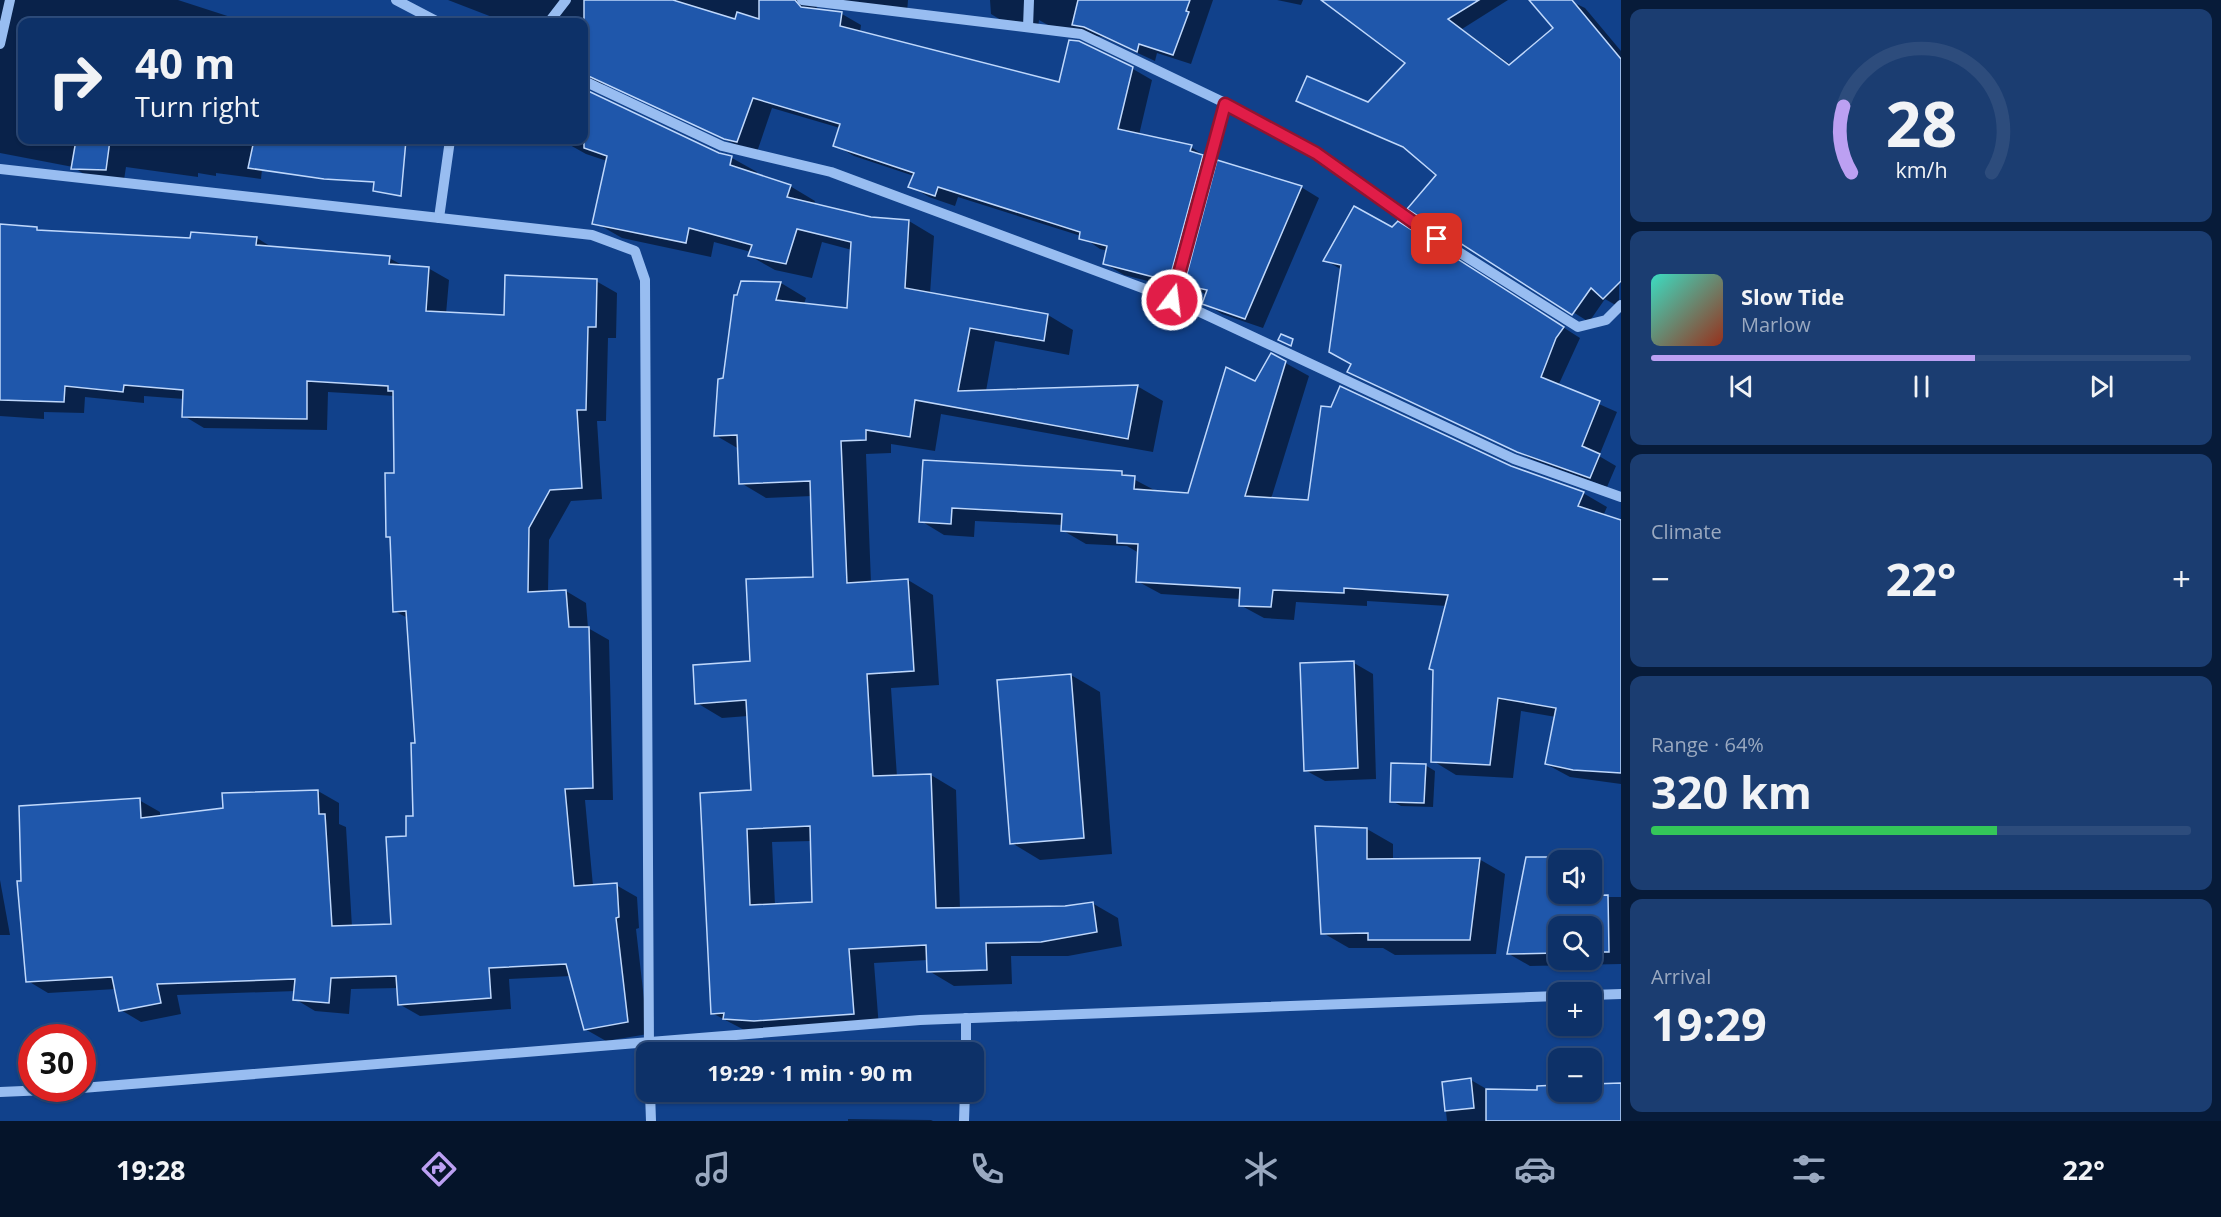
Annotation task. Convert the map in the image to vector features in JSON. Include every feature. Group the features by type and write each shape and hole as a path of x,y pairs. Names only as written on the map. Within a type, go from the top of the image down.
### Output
{"street":[{"path":"0,44 10,0"},
{"path":"396,0 430,18"},
{"path":"552,18 566,0"},
{"path":"802,0 1081,34 1225,104 1316,153 1419,227 1578,327 1606,320 1621,305"},
{"path":"1028,27 1029,0"},
{"path":"588,83 722,146 831,172 1172,300 1514,459 1621,497"},
{"path":"1172,300 1225,104"},
{"path":"439,218 449,144"},
{"path":"0,169 592,235 635,252 645,280 649,1042"},
{"path":"1602,995 1621,994"},
{"path":"712,1042 966,1018 1548,996"},
{"path":"966,1018 966,1042"},
{"path":"96,1087 636,1049"},
{"path":"0,1089 18,1089"},
{"path":"650,1102 651,1121"},
{"path":"964,1121 965,1102"}],"building":[{"path":"584,0 673,0 735,19 737,12 759,19 759,0 795,0 801,7 842,12 840,26 1059,82 1069,40 1079,41 1133,67 1118,129 1192,145 1190,151 1203,155 1169,281 1103,264 1107,246 1079,239 1080,232 938,187 935,196 908,187 914,173 833,146 840,124 753,98 737,142 724,139 588,76 588,18 584,18"},
{"path":"1078,0 1190,0 1186,11 1189,12 1173,55 1139,44 1137,52 1084,27 1072,25"},
{"path":"1321,0 1479,0 1448,19 1509,65 1553,28 1529,0 1572,0 1621,59 1621,281 1603,299 1591,288 1572,315 1407,209 1436,175 1403,147 1296,101 1307,76 1368,102 1405,63"},
{"path":"588,91 719,153 732,156 730,165 791,185 787,197 871,217 909,220 905,288 1048,314 1044,341 970,328 958,391 1138,385 1128,439 915,400 910,437 866,430 866,440 841,441 847,583 908,579 914,671 867,674 873,776 931,774 936,908 1065,906 1093,902 1097,932 1041,942 986,943 987,970 927,972 926,945 849,949 854,1014 754,1021 723,1019 724,1013 711,1014 700,793 751,790 746,700 695,704 693,665 750,661 746,579 813,577 810,481 739,484 737,435 714,436 718,379 723,378 734,295 737,295 741,281 781,282 776,300 847,308 851,242 797,229 786,264 748,256 752,245 689,228 686,243 592,224 607,156 584,148 584,144 588,144","holes":["810,826 812,902 750,905 747,829"]},
{"path":"75,144 109,144 106,170 71,169"},
{"path":"253,144 406,144 401,196 373,191 374,182 324,179 248,168"},
{"path":"1217,160 1302,186 1245,319 1202,304 1207,290 1184,285"},
{"path":"1354,206 1392,227 1398,221 1564,327 1556,338 1541,377 1600,401 1582,446 1600,454 1590,478 1517,452 1347,372 1351,364 1329,352 1341,265 1323,261"},
{"path":"0,224 37,227 37,230 190,238 191,232 257,237 256,245 390,256 389,264 429,267 426,311 504,315 505,275 597,279 596,327 588,327 586,410 577,410 582,488 550,490 529,528 528,592 566,590 569,627 589,627 593,788 565,789 574,886 617,883 619,917 616,918 628,1022 584,1030 566,964 489,968 491,998 398,1005 396,976 331,978 329,1003 293,1000 295,979 157,984 161,1003 119,1011 112,977 26,982 17,881 21,881 19,806 140,798 141,818 223,808 222,793 318,790 319,814 325,814 332,926 391,924 386,837 406,836 406,816 413,816 411,743 415,743 406,611 393,612 390,537 386,537 385,473 394,473 393,391 388,391 388,386 307,381 307,419 182,417 183,390 124,385 123,392 65,386 64,402 0,400"},
{"path":"1281,334 1293,339 1291,346 1278,340"},
{"path":"1271,353 1286,361 1245,496 1308,500 1321,406 1331,407 1340,386 1511,466 1584,492 1578,506 1621,520 1621,773 1573,770 1545,764 1556,708 1498,698 1490,765 1431,762 1433,670 1429,669 1448,595 1344,588 1344,593 1273,590 1271,607 1239,606 1240,588 1136,582 1138,544 1117,543 1117,535 1061,531 1062,514 952,508 951,524 919,522 923,460 1122,471 1122,475 1135,476 1134,489 1188,493 1226,367 1255,381"},
{"path":"1354,661 1358,768 1304,771 1300,663"},
{"path":"1071,674 1084,838 1010,844 997,680"},
{"path":"1391,763 1426,764 1424,803 1390,802"},
{"path":"1315,826 1367,828 1367,859 1480,858 1470,940 1368,940 1368,933 1321,934"},
{"path":"1526,857 1548,857 1548,904 1602,904 1602,895 1608,895 1609,952 1602,952 1602,916 1548,916 1548,953 1507,954"},
{"path":"1471,1078 1474,1108 1445,1111 1442,1082"},
{"path":"1621,1083 1621,1121 1486,1121 1486,1089 1537,1090 1537,1086 1548,1085 1548,1102 1602,1102 1602,1084"}],"route":[{"path":"1172,300 1225,104 1316,153 1437,239"}]}
